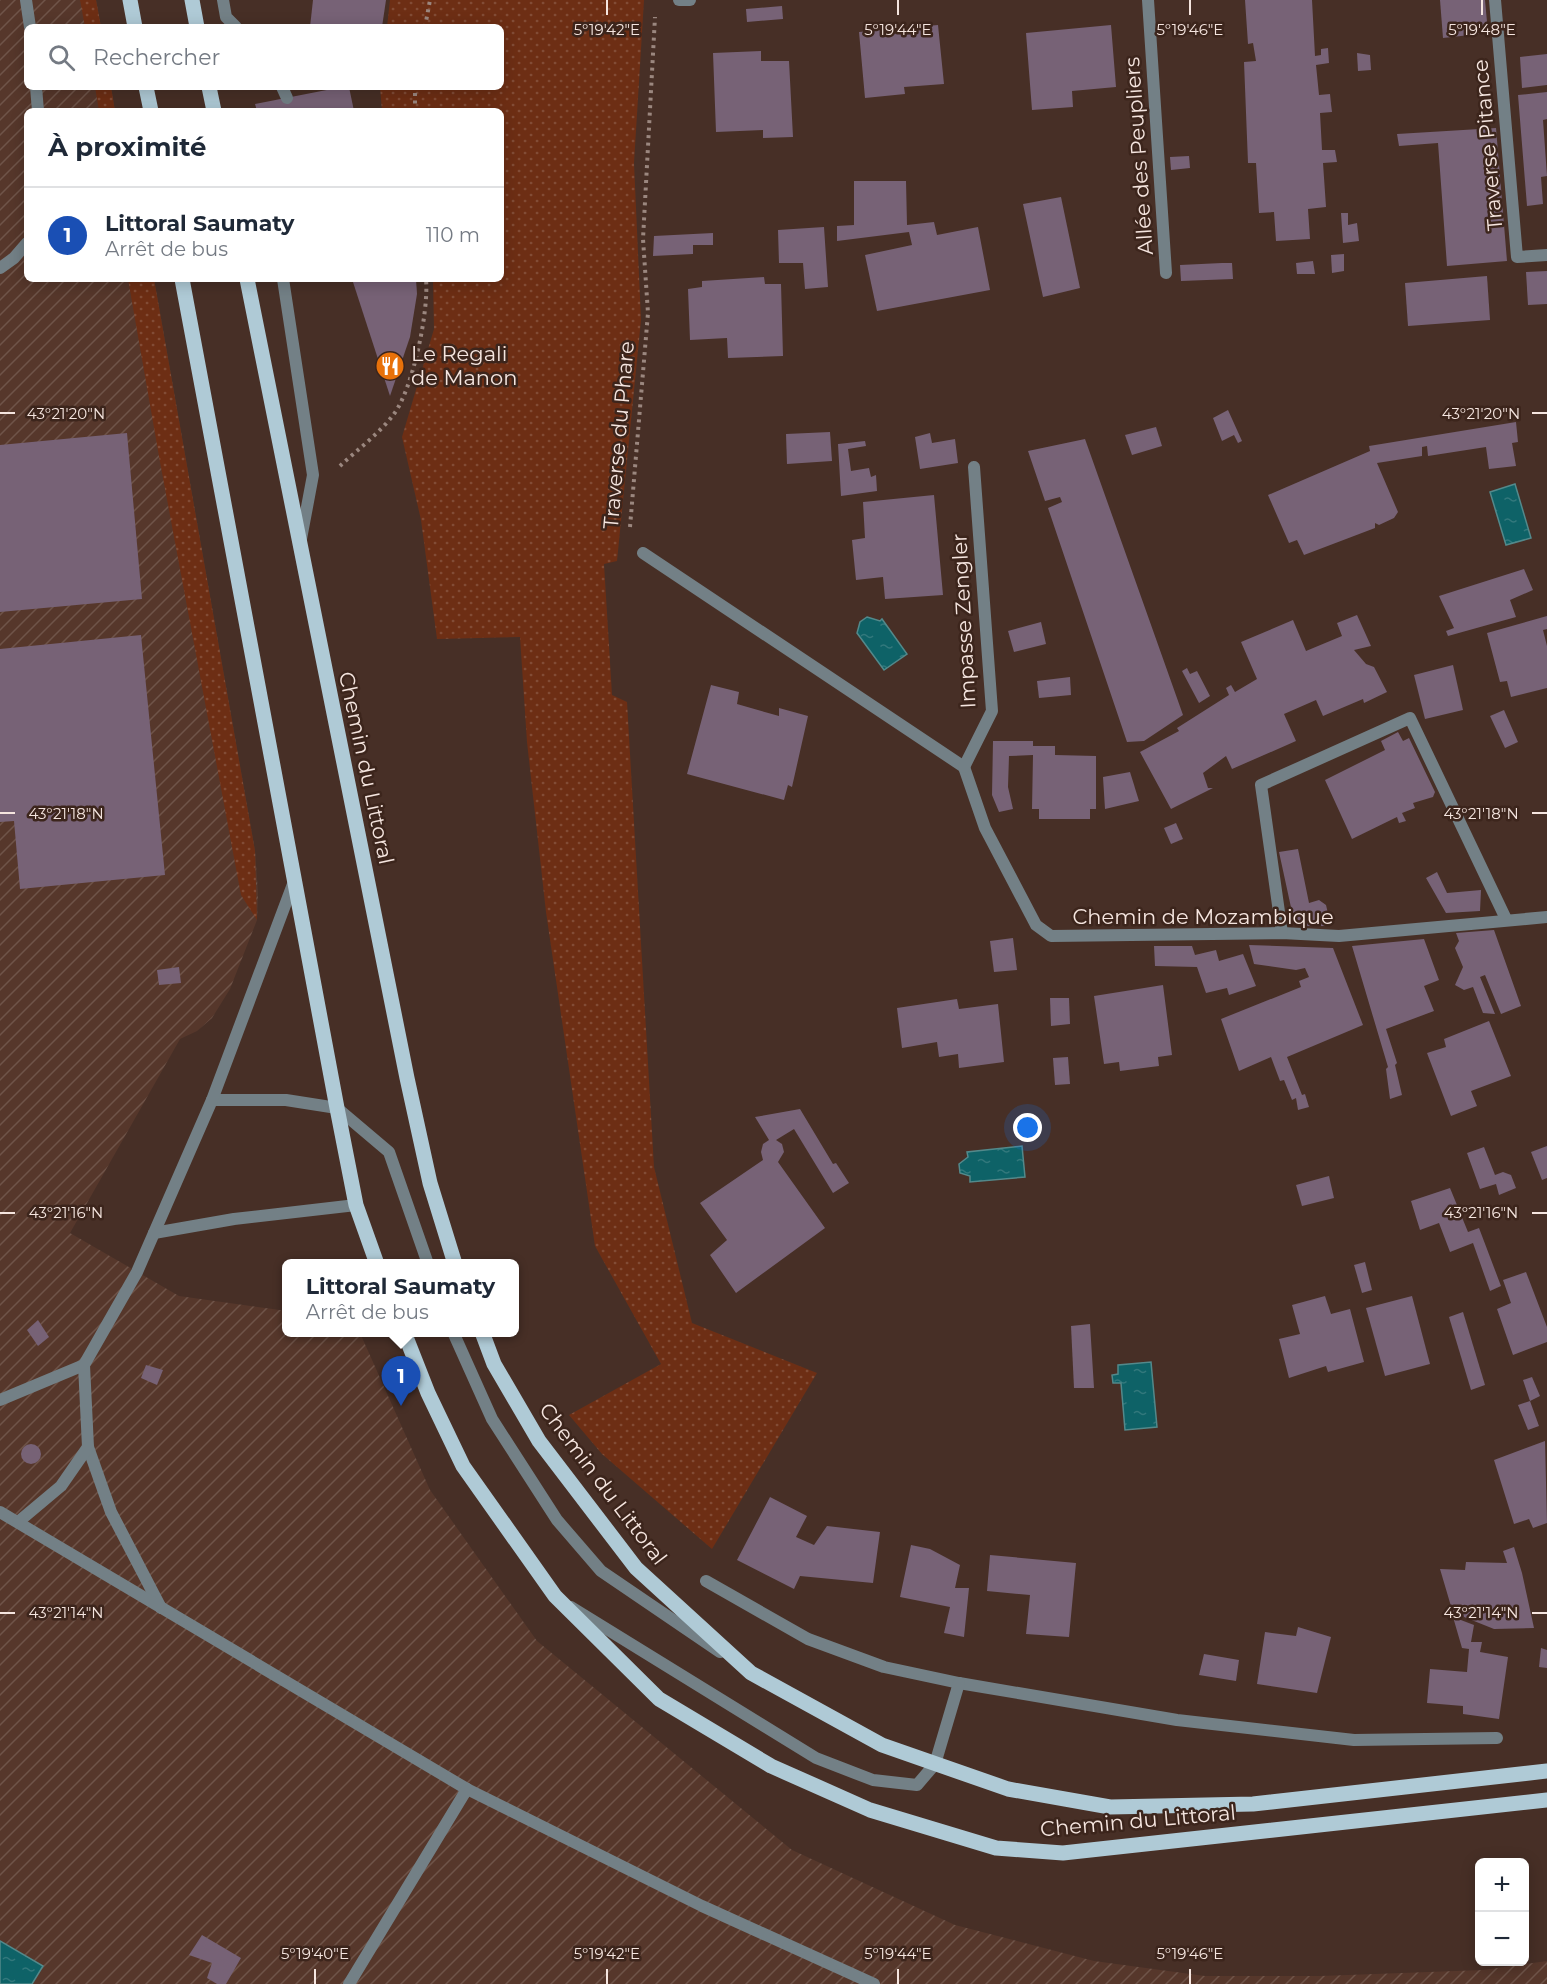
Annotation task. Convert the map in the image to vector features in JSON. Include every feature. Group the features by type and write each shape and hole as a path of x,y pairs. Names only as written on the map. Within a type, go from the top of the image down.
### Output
{"main road":[{"path":"130,0 134,24"},
{"path":"192,0 196,24"},
{"path":"147,90 150,108"},
{"path":"210,90 213,108"},
{"path":"183,282 336,1108 356,1205 376,1259"},
{"name":"Chemin du Littoral","path":"248,282 412,1101 430,1183 454,1259"},
{"name":"Chemin du Littoral","path":"406,1337 428,1394 463,1466 555,1596 660,1699 771,1766 870,1810 996,1848 1063,1853 1547,1800"},
{"name":"Chemin du Littoral","path":"484,1337 494,1364 539,1441 636,1568 751,1673 882,1745 1008,1789 1110,1807 1253,1804 1547,1771"}],"street":[{"path":"26,0 30,24"},
{"path":"223,0 226,17 233,24"},
{"path":"679,0 690,0"},
{"name":"Allée des Peupliers","path":"1148,0 1166,273"},
{"name":"Traverse Pitance","path":"1495,0 1517,257 1547,255"},
{"path":"36,90 38,108"},
{"path":"0,268 14,258 24,246"},
{"path":"282,282 313,475 300,546"},
{"name":"Impasse Zengler","path":"964,767 992,711 974,467"},
{"name":"Traverse du Phare","path":"643,553 964,767"},
{"path":"1282,933 1261,784 1410,718 1506,919"},
{"name":"Chemin de Mozambique","path":"964,767 985,828 1036,925 1051,936 1282,933 1339,936 1547,917"},
{"path":"162,1609 111,1512 88,1448 84,1365 137,1272 212,1100 293,884"},
{"path":"212,1100 286,1100 336,1108 389,1152 427,1259"},
{"path":"154,1233 234,1219 356,1205"},
{"path":"455,1337 492,1419 557,1520 601,1571 751,1673"},
{"path":"0,1400 84,1365"},
{"path":"18,1522 61,1486 88,1448"},
{"path":"0,1512 467,1789 702,1906 874,1984"},
{"path":"706,1581 808,1639 884,1667 959,1683 1177,1720 1354,1740 1497,1738"},
{"name":"Chemin du Littoral","path":"555,1596 816,1758 873,1780 917,1785 935,1764 959,1683"},
{"path":"349,1984 467,1789"}],"path":[{"path":"426,24 430,0"},
{"name":"Traverse du Phare","path":"643,553 629,544 648,313 643,239 655,12"},
{"path":"415,90 415,108"},
{"path":"313,475 339,467 394,413 416,358 427,297 426,282"}],"shaded area":[{"path":"0,0 96,0 100,24 24,24 24,90 112,90 114,108 24,108 24,282 155,282 255,851 258,893 257,920 230,989 212,1018 197,1031 180,1039 70,1233 179,1296 282,1310 282,1337 362,1337 430,1490 537,1641 792,1850 955,1925 1094,1961 1205,1976 1321,1976 1483,1970 1529,1966 1529,1964 1547,1961 1547,1984 32,1984 43,1966 0,1941"},
{"path":"80,0 96,0 100,24 84,24"},
{"path":"390,0 644,0 634,163 641,320 617,561 604,564 612,695 627,702 654,1167 692,1323 817,1373 712,1549 602,1454 569,1415 661,1364 595,1246 546,912 527,742 520,637 437,639 421,520 402,437 434,329 433,282 504,282 504,108 382,108 380,90 504,90 504,24 387,24"},
{"path":"96,90 112,90 114,108 98,108"},
{"path":"129,282 155,282 255,851 257,920 241,895"}],"water":[{"path":"1515,484 1531,538 1506,545 1490,492"},
{"path":"867,617 880,621 882,619 907,654 884,670 857,633 860,622"},
{"path":"1022,1146 1025,1177 970,1182 970,1176 960,1173 959,1164 968,1157 967,1152"},
{"path":"1151,1362 1157,1427 1125,1430 1121,1383 1113,1383 1112,1375 1118,1374 1118,1365"},
{"path":"0,1941 43,1966 32,1984 0,1984"}],"building":[{"path":"313,0 386,0 382,24 310,24"},
{"path":"1245,0 1312,0 1315,56 1321,55 1321,49 1328,48 1329,63 1316,65 1319,95 1330,94 1332,112 1320,113 1322,150 1335,150 1337,162 1323,163 1326,207 1308,209 1310,239 1276,241 1274,212 1259,213 1256,163 1248,163 1244,62 1256,61 1253,43 1248,44"},
{"path":"1440,0 1485,0 1488,33 1443,38"},
{"path":"782,6 783,19 747,22 746,9"},
{"path":"938,25 944,84 904,87 905,94 865,98 859,32"},
{"path":"1111,25 1116,87 1072,91 1073,107 1032,110 1026,33"},
{"path":"761,51 761,61 789,61 793,137 763,138 763,130 716,132 713,53"},
{"path":"1357,53 1370,55 1371,70 1358,71"},
{"path":"1547,54 1547,85 1522,88 1520,57"},
{"path":"327,90 350,90 353,108 256,108 255,104"},
{"path":"1547,92 1547,119 1543,120 1547,176 1541,177 1543,204 1527,206 1518,95"},
{"path":"1496,128 1507,261 1447,266 1438,143 1399,146 1397,134"},
{"path":"1189,156 1190,168 1171,170 1170,157"},
{"path":"854,181 906,181 907,225 934,222 937,235 978,227 990,290 877,311 865,255 912,245 909,232 837,241 837,226 854,225"},
{"path":"1061,197 1080,288 1043,297 1023,204"},
{"path":"1341,213 1348,213 1348,225 1357,223 1359,241 1343,243"},
{"path":"824,227 828,287 805,289 803,263 779,263 778,230"},
{"path":"713,233 713,245 693,245 693,254 653,256 654,236"},
{"path":"1344,254 1344,271 1332,273 1331,255"},
{"path":"1313,261 1315,274 1297,274 1296,263"},
{"path":"1232,263 1233,279 1181,281 1180,265"},
{"path":"1547,271 1547,304 1528,305 1526,272"},
{"path":"1487,276 1490,320 1408,326 1405,283"},
{"path":"764,277 765,284 781,284 783,356 728,358 727,338 690,340 688,289 702,287 702,281"},
{"name":"Le Regali de Manon","path":"353,282 416,282 417,294 410,337 390,396"},
{"path":"1228,410 1242,441 1238,443 1234,435 1222,441 1213,418"},
{"path":"1516,422 1518,442 1512,443 1516,466 1489,469 1486,447 1428,456 1427,446 1422,447 1422,456 1377,463 1398,512 1394,518 1379,525 1375,523 1375,528 1304,555 1297,540 1289,543 1268,495 1370,451 1369,446"},
{"path":"1156,427 1162,446 1132,455 1125,435"},
{"path":"830,432 832,461 787,464 786,434"},
{"path":"127,433 142,599 0,612 0,445"},
{"path":"930,433 932,443 955,439 958,463 920,469 915,437"},
{"path":"1085,439 1183,715 1144,741 1127,742 1048,508 1062,502 1060,497 1045,501 1028,451"},
{"path":"865,441 866,446 848,449 851,471 869,468 871,477 876,475 877,491 841,496 838,444"},
{"path":"934,495 943,595 885,599 883,577 856,580 852,540 865,538 863,502"},
{"path":"1524,569 1533,590 1510,600 1516,617 1448,636 1446,631 1454,628 1439,596"},
{"path":"1357,615 1371,646 1354,650 1366,664 1374,667 1387,692 1364,703 1363,699 1323,716 1316,700 1284,714 1296,741 1232,769 1226,756 1203,773 1208,788 1213,788 1171,809 1140,752 1179,731 1177,728 1229,695 1226,688 1231,685 1235,692 1257,679 1241,642 1293,620 1306,651 1342,636 1337,623"},
{"path":"1547,616 1547,629 1543,630 1547,646 1547,688 1511,697 1507,681 1500,682 1487,633"},
{"path":"1041,622 1046,644 1014,652 1008,631"},
{"path":"141,635 165,875 20,889 14,821 0,822 0,649"},
{"path":"1453,665 1463,710 1425,719 1414,675"},
{"path":"1187,668 1190,674 1197,671 1210,696 1199,703 1182,671"},
{"path":"1070,677 1071,695 1039,698 1037,681"},
{"path":"711,685 739,692 737,704 779,716 779,708 808,716 792,787 788,785 784,800 687,774"},
{"path":"1504,710 1518,742 1505,748 1490,716"},
{"path":"1398,732 1403,741 1409,738 1435,792 1433,797 1413,803 1415,808 1402,813 1406,821 1399,823 1397,817 1352,839 1325,780 1385,750 1381,741"},
{"path":"993,741 1033,741 1033,746 1055,746 1055,755 1096,756 1096,809 1090,809 1090,819 1039,819 1039,809 1032,809 1033,755 1009,756 1008,787 1013,809 999,812 992,795"},
{"path":"1130,772 1139,801 1105,809 1103,777"},
{"path":"1176,823 1183,839 1171,844 1164,828"},
{"path":"1298,849 1309,903 1319,900 1326,905 1331,926 1298,926 1292,912 1279,852"},
{"path":"1437,872 1447,893 1481,890 1480,911 1446,913 1426,878"},
{"path":"1494,930 1521,1006 1501,1014 1485,975 1480,977 1495,1014 1483,1013 1473,987 1464,990 1455,985 1463,967 1455,948 1459,941 1456,933"},
{"path":"1013,938 1017,970 994,972 990,941"},
{"path":"1424,939 1439,980 1424,986 1434,1011 1386,1029 1397,1063 1395,1065 1402,1095 1390,1099 1386,1069 1388,1067 1352,946"},
{"path":"1249,945 1333,948 1363,1025 1287,1057 1309,1107 1298,1110 1296,1098 1292,1100 1284,1080 1280,1081 1271,1057 1239,1071 1221,1019 1301,987 1299,981 1309,977 1305,968 1296,970 1254,964"},
{"path":"1154,946 1192,946 1195,955 1216,950 1219,961 1243,954 1256,986 1229,995 1227,988 1206,993 1197,967 1155,966"},
{"path":"179,967 181,983 159,985 157,970"},
{"path":"1163,985 1172,1055 1158,1057 1159,1066 1120,1071 1119,1062 1104,1064 1094,996"},
{"path":"1050,998 1069,998 1070,1024 1051,1026"},
{"path":"957,999 959,1009 998,1004 1004,1062 959,1068 958,1054 939,1057 937,1042 902,1048 897,1008"},
{"path":"1489,1021 1511,1076 1471,1091 1477,1106 1451,1116 1427,1053 1446,1047 1444,1039"},
{"path":"1068,1057 1070,1084 1055,1085 1053,1058"},
{"path":"800,1109 833,1164 836,1163 849,1183 833,1193 794,1129 776,1140 782,1144 784,1152 778,1162 825,1228 736,1293 710,1255 727,1240 700,1203 763,1160 761,1152 763,1144 769,1140 755,1117"},
{"path":"1547,1146 1547,1178 1542,1180 1531,1152"},
{"path":"1484,1147 1495,1175 1503,1172 1511,1175 1516,1188 1499,1195 1496,1184 1480,1189 1467,1153"},
{"path":"1329,1176 1334,1198 1302,1206 1296,1185"},
{"path":"1450,1188 1468,1232 1479,1228 1501,1286 1490,1291 1473,1243 1450,1252 1439,1223 1420,1230 1411,1201"},
{"path":"1365,1262 1372,1290 1362,1293 1354,1265"},
{"path":"1526,1272 1547,1327 1547,1342 1513,1355 1497,1309 1511,1303 1503,1280"},
{"path":"1325,1296 1331,1314 1350,1309 1364,1362 1328,1372 1326,1366 1289,1378 1279,1339 1300,1334 1292,1305"},
{"path":"1412,1296 1430,1364 1385,1376 1366,1308"},
{"path":"1463,1312 1485,1385 1471,1390 1449,1317"},
{"path":"38,1320 49,1337 38,1346 27,1330"},
{"path":"1090,1324 1094,1388 1074,1388 1071,1326"},
{"path":"146,1365 163,1370 157,1385 141,1378"},
{"path":"1532,1377 1540,1396 1530,1401 1523,1380"},
{"path":"1530,1401 1539,1426 1528,1430 1518,1405"},
{"path":"1545,1441 1547,1523 1533,1528 1529,1519 1514,1524 1494,1460"},
{"path":"31,1444 38,1447 41,1454 38,1461 31,1464 24,1461 21,1454 24,1447"},
{"path":"770,1497 807,1516 796,1537 814,1545 827,1526 880,1532 873,1583 800,1576 794,1589 737,1560"},
{"path":"911,1545 930,1549 960,1565 955,1588 969,1588 964,1637 944,1633 950,1607 900,1597"},
{"path":"1514,1547 1534,1628 1494,1629 1464,1617 1463,1614 1453,1613 1440,1569 1465,1570 1466,1562 1507,1563 1503,1551"},
{"path":"990,1555 1076,1563 1069,1637 1026,1634 1030,1595 987,1591"},
{"path":"1453,1617 1474,1625 1471,1642 1482,1642 1480,1652 1508,1657 1499,1719 1463,1714 1463,1706 1427,1703 1430,1669 1467,1672 1469,1649 1462,1648"},
{"path":"1298,1627 1331,1637 1317,1693 1257,1684 1265,1632 1296,1636"},
{"path":"1541,1648 1547,1650 1547,1668 1539,1667"},
{"path":"1204,1654 1239,1660 1236,1681 1199,1675"},
{"path":"202,1935 241,1958 226,1984 217,1984 207,1978 212,1963 189,1955"}],"place":[{"name":"Le Regali de Manon","path":"390,366"},
{"name":"Littoral Saumaty","path":"401,1406"}]}
